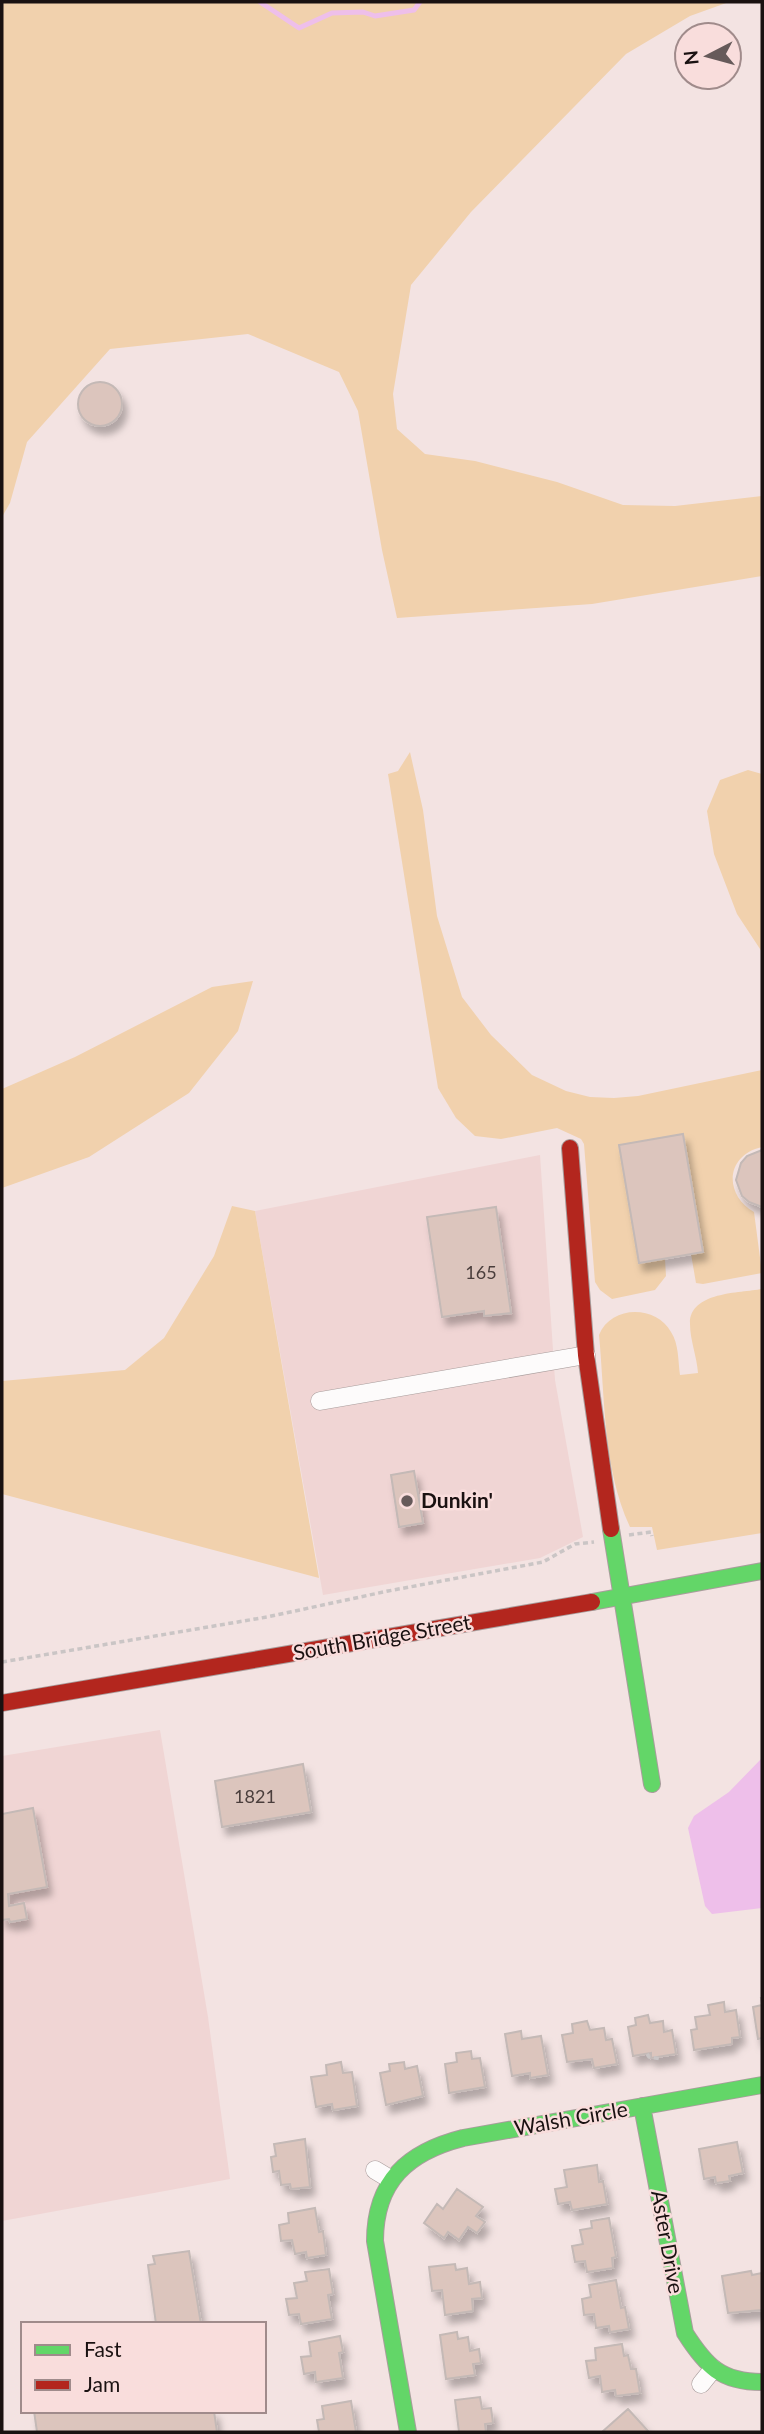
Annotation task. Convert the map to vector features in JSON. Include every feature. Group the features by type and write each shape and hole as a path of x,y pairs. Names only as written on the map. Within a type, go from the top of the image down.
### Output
{"main road":[{"path":"570,1147 586,1355 620,1595 652,1784"},
{"name":"South Bridge Street","path":"2,1703 762,1571"},
{"name":"Walsh Circle","path":"408,2432 375,2241 376,2220 383,2193 382,2175 449,2142 762,2085"},
{"name":"Aster Drive","path":"642,2106 685,2333 698,2354 727,2379 744,2383 762,2382"}],"street":[{"path":"320,1401 586,1355"},
{"path":"701,2384 713,2369"}],"path":[{"path":"636,1534 651,1532 652,1536"},
{"path":"2,1662 267,1617 388,1591 531,1565 575,1544 590,1543"},
{"path":"647,2054 649,2057 661,2059"}],"shaded area":[{"path":"2,2 729,2 682,21 673,21 673,26 626,54 471,212 411,285 393,394 397,429 425,454 475,461 557,482 623,505 675,506 762,496 762,576 592,604 397,618 382,550 358,411 339,372 248,334 110,349 27,442 10,503 2,517"},
{"path":"410,752 423,810 437,916 462,997 491,1035 532,1075 566,1091 590,1097 614,1098 638,1096 762,1070 762,1147 750,1151 735,1166 733,1186 744,1204 754,1212 762,1273 696,1283 691,1254 703,1251 682,1134 619,1145 639,1263 665,1259 666,1276 655,1290 612,1299 600,1290 595,1282 584,1144 581,1139 557,1128 501,1139 475,1136 456,1118 438,1088 388,774 398,771"},
{"path":"748,770 762,774 762,952 737,914 714,854 707,811 720,780"},
{"path":"253,981 238,1031 189,1093 89,1157 2,1188 2,1089 75,1057 212,987"},
{"path":"540,1155 555,1380 583,1537 540,1558 323,1595 255,1211"},
{"path":"232,1206 255,1211 319,1578 2,1494 2,1381 125,1370 164,1338 214,1256"},
{"path":"762,1289 762,1533 657,1550 652,1527 630,1527 621,1505 610,1457 599,1335 613,1318 634,1312 645,1313 664,1323 674,1337 680,1375 698,1373 691,1336 692,1313 706,1300 717,1296"},
{"path":"160,1730 208,2017 230,2179 2,2221 2,1756"},
{"path":"762,1758 762,1908 712,1914 705,1906 688,1828 694,1816 729,1792"}],"building":[{"path":"100,382 116,388 122,404 116,420 100,426 84,420 78,404 84,388"},
{"path":"683,1134 703,1252 639,1263 619,1145"},
{"path":"762,1150 762,1207 742,1196 736,1180 741,1163 747,1156"},
{"path":"496,1207 511,1313 484,1316 484,1311 442,1317 427,1217"},
{"path":"414,1471 423,1523 399,1527 391,1475"},
{"path":"303,1764 311,1812 222,1827 215,1781"},
{"path":"33,1808 47,1887 8,1894 9,1906 24,1903 27,1919 10,1922 9,1919 2,1920 2,1814"},
{"path":"724,2002 725,2012 736,2010 740,2037 732,2038 732,2044 694,2050 691,2030 697,2029 695,2017 710,2015 708,2005"},
{"path":"762,2005 762,2038 758,2039 753,2007"},
{"path":"648,2015 650,2023 663,2021 664,2032 672,2030 676,2054 651,2058 651,2053 633,2056 628,2027 636,2025 635,2018"},
{"path":"587,2021 590,2030 604,2028 606,2040 612,2039 617,2064 594,2068 592,2059 567,2062 562,2035 573,2033 572,2024"},
{"path":"521,2031 522,2039 541,2036 548,2075 530,2078 530,2073 512,2076 505,2034"},
{"path":"471,2051 472,2059 480,2058 485,2087 449,2093 445,2064 457,2062 456,2053"},
{"path":"341,2062 343,2073 352,2072 357,2106 333,2110 332,2104 316,2107 311,2077 327,2075 326,2065"},
{"path":"404,2062 405,2069 417,2066 423,2096 386,2105 380,2073 390,2071 389,2064"},
{"path":"305,2139 310,2187 291,2189 290,2184 281,2185 279,2171 273,2172 271,2157 276,2156 274,2144"},
{"path":"737,2142 743,2173 729,2176 730,2181 716,2183 715,2177 704,2179 699,2149"},
{"path":"597,2165 599,2182 603,2181 607,2204 572,2210 570,2202 558,2204 555,2189 567,2187 564,2170"},
{"path":"457,2189 483,2207 476,2216 485,2222 477,2233 468,2227 459,2240 448,2232 444,2238 424,2223 437,2204 443,2209"},
{"path":"315,2208 319,2232 323,2231 326,2255 307,2258 306,2252 295,2254 292,2240 281,2241 279,2225 289,2223 288,2213"},
{"path":"609,2218 616,2257 612,2258 613,2268 587,2272 585,2261 575,2262 572,2246 583,2244 580,2230 592,2228 591,2221"},
{"path":"189,2251 201,2322 156,2322 148,2265 155,2264 153,2256"},
{"path":"455,2264 456,2270 467,2268 469,2284 480,2282 482,2298 472,2299 473,2311 445,2315 442,2290 432,2291 429,2267"},
{"path":"329,2269 333,2294 328,2295 332,2319 301,2324 299,2314 289,2315 286,2299 297,2298 294,2283 307,2281 305,2272"},
{"path":"751,2271 752,2275 762,2273 762,2310 728,2313 722,2276"},
{"path":"616,2280 621,2308 625,2307 629,2329 610,2332 609,2326 596,2328 594,2314 584,2315 582,2299 591,2297 589,2285"},
{"path":"457,2332 458,2339 468,2337 470,2351 479,2349 481,2363 473,2364 475,2375 446,2379 440,2335"},
{"path":"340,2336 343,2352 339,2353 343,2378 316,2382 315,2372 304,2374 301,2357 311,2356 309,2342"},
{"path":"622,2344 624,2356 628,2355 631,2369 636,2369 640,2393 616,2396 615,2390 602,2392 600,2376 589,2378 586,2361 596,2360 595,2348"},
{"path":"480,2397 482,2409 491,2408 493,2423 485,2424 486,2432 459,2432 455,2400"},
{"path":"351,2401 356,2432 319,2432 317,2420 324,2419 322,2406"},
{"path":"628,2409 649,2432 602,2432"},
{"path":"34,2413 214,2413 217,2432 37,2432"}],"waterway":[{"path":"260,2 299,28 332,13 363,12 375,16 414,10 420,2"}],"traffic: fast":[{"path":"611,1529 652,1784"},
{"path":"592,1602 762,1571"},
{"path":"408,2432 375,2241 381,2202 398,2172 426,2152 463,2138 762,2085"},
{"path":"642,2106 685,2333 700,2355 716,2370 736,2379 762,2382"}],"traffic: jam":[{"path":"570,1148 586,1355 611,1529"},
{"path":"2,1703 592,1602"}],"place":[{"name":"Dunkin'","path":"407,1501"}]}
